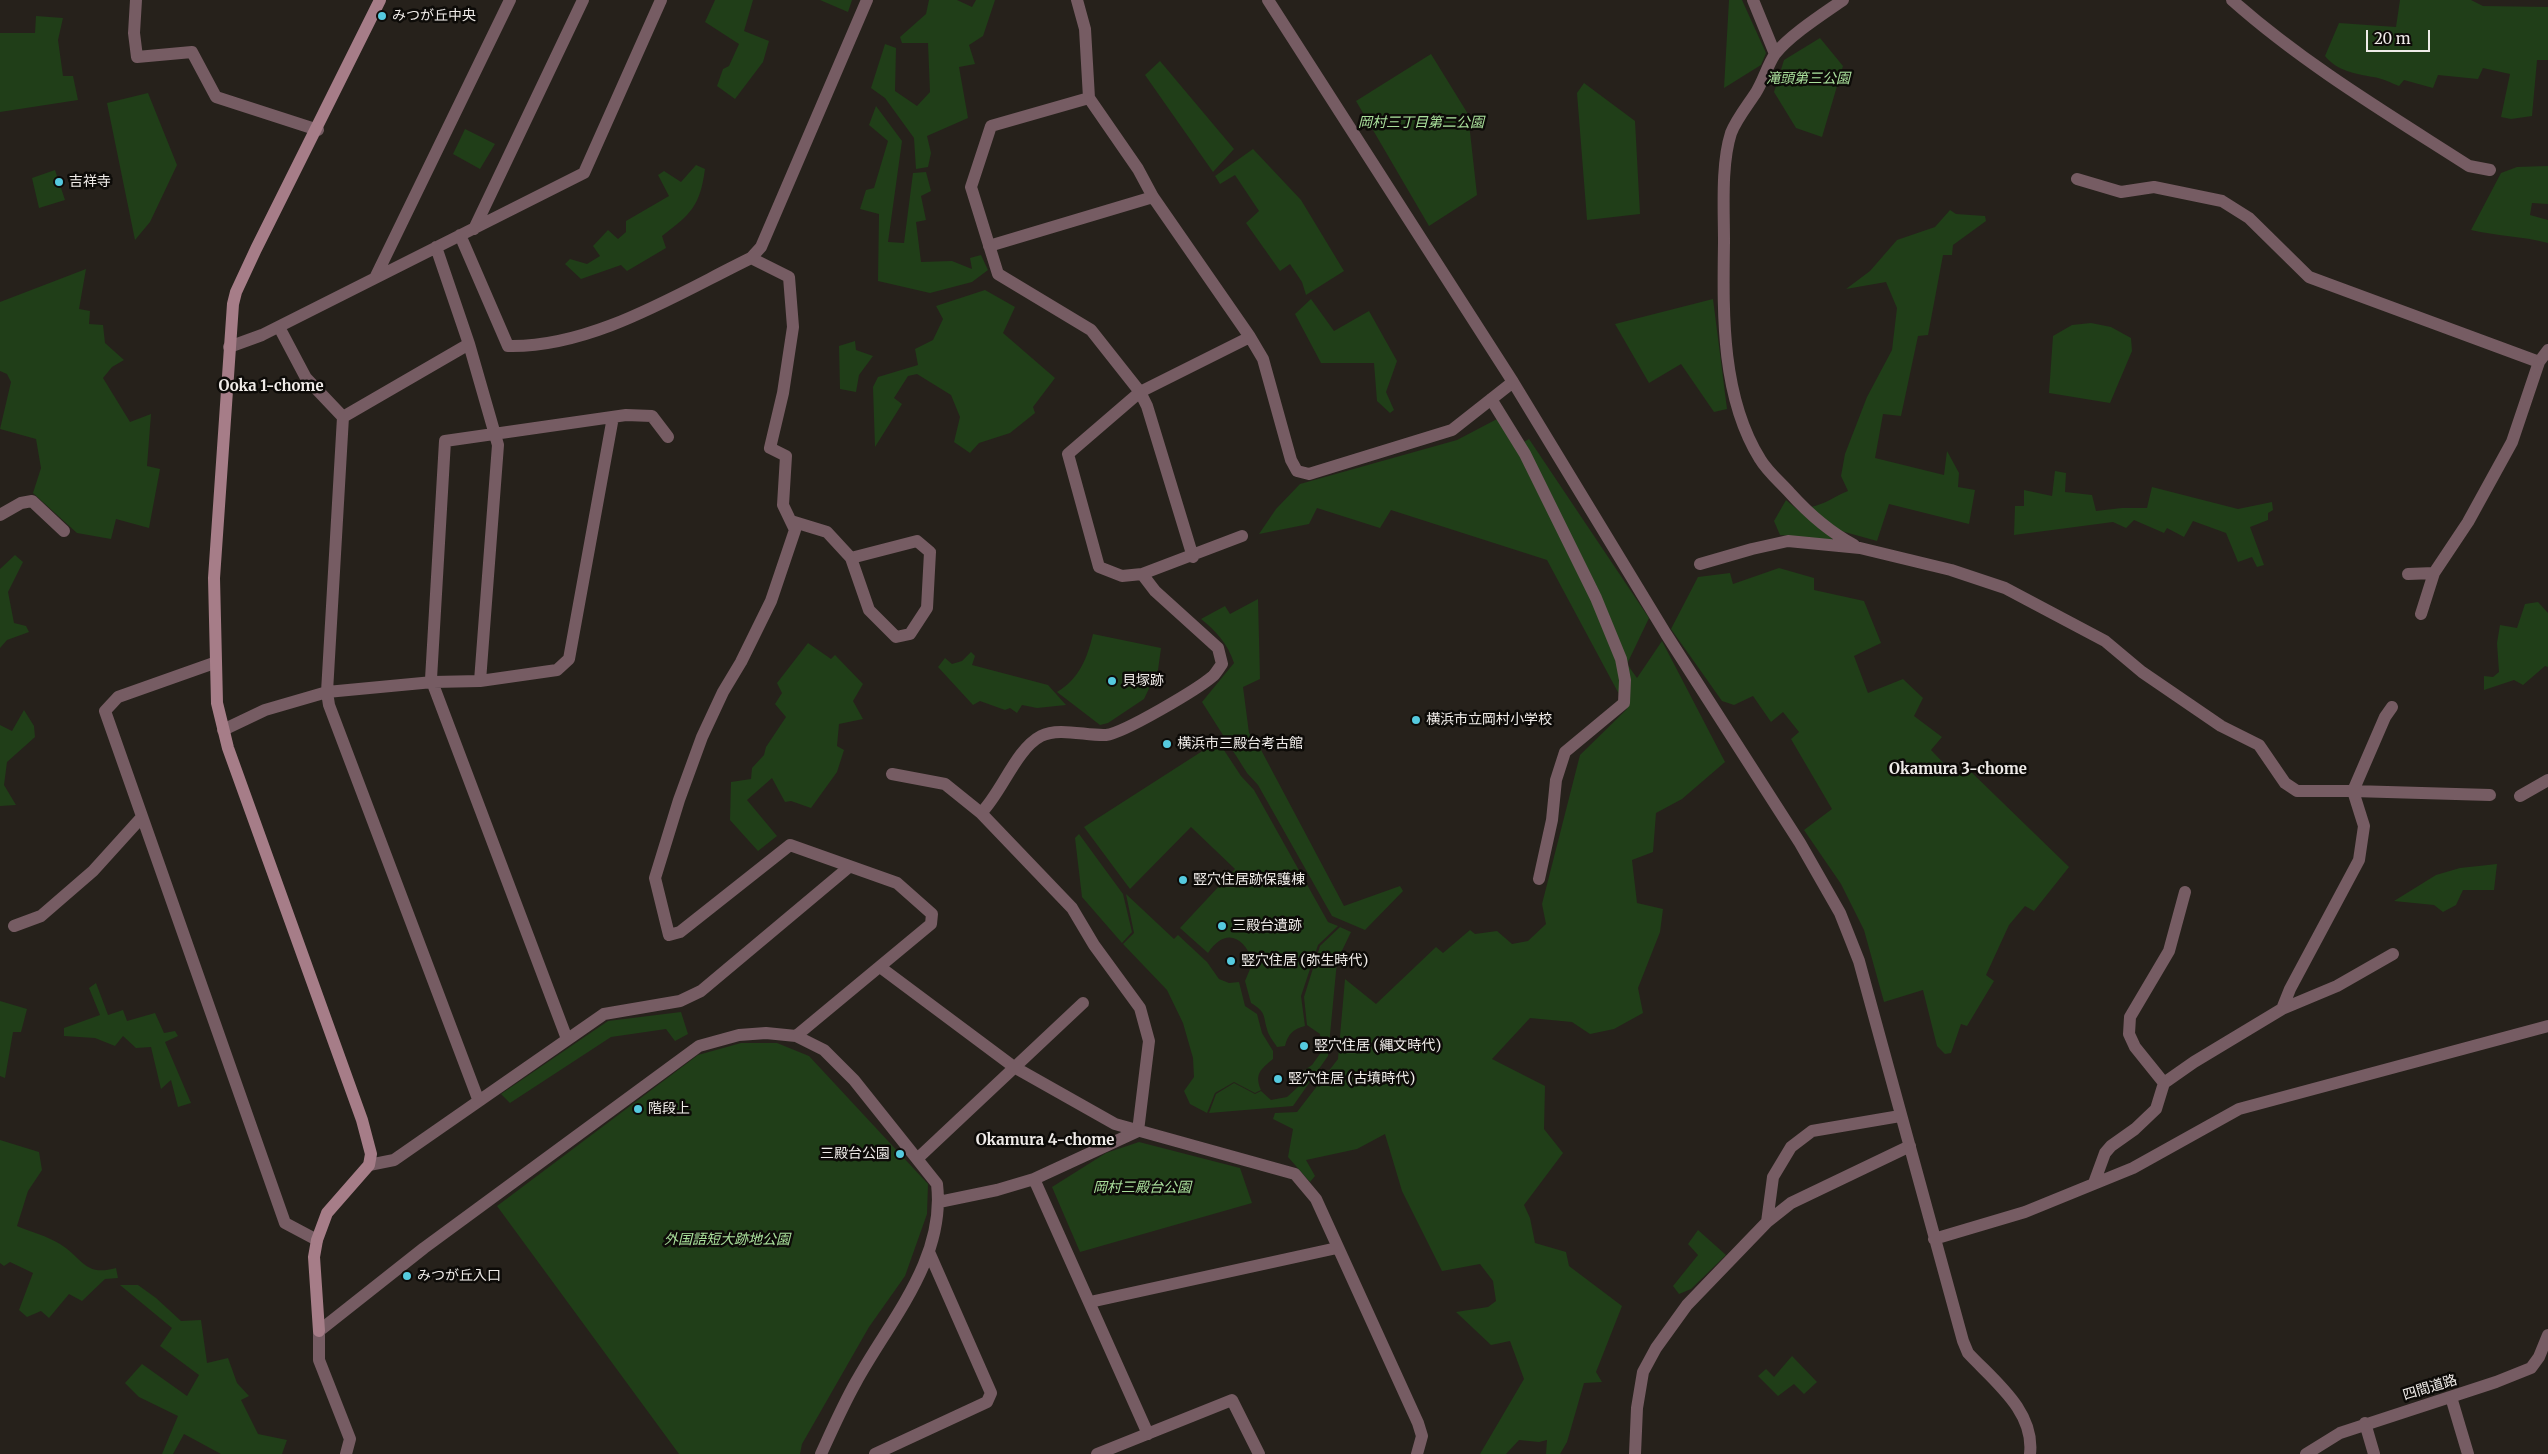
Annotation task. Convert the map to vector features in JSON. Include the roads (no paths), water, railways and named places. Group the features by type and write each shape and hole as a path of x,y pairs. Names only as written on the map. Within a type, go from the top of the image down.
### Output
{"street":[{"path":"136,0 134,33 137,58 192,52 216,97 222,101 318,130"},
{"path":"346,1454 350,1439 319,1360 320,1331 314,1257 317,1240 327,1213 369,1165 371,1154 368,1138 223,730 217,703 214,663 214,578 229,347 236,292 318,130 380,0"},
{"path":"376,278 510,0"},
{"path":"474,229 583,0"},
{"path":"229,347 279,327 584,173 661,0"},
{"path":"460,235 508,346 525,346 577,338 631,316 751,258 761,247 867,0"},
{"path":"1077,0 1085,29 1089,98 1138,169 1153,197 1250,337 1262,359 1291,460 1297,471 1310,474 1452,430 1513,382"},
{"path":"1268,0 1513,382 1666,634 1809,859 1840,913 1859,961 1934,1239 1968,1353 2022,1412 2028,1426 2030,1454"},
{"path":"1753,0 1776,54"},
{"path":"1843,0 1809,24 1776,54 1759,88 1732,131 1728,147 1724,203 1726,341 1733,391 1744,431 1761,461 1813,517 1834,534 1860,548"},
{"path":"2232,0 2254,19 2341,83 2469,166 2490,170"},
{"path":"1089,98 991,126 971,187 998,274 1091,330 1140,392 1147,406 1193,557"},
{"path":"2078,179 2121,192 2154,187 2222,201 2249,218 2309,277 2540,362"},
{"path":"989,246 1153,197"},
{"path":"436,248 469,344 498,445 480,681"},
{"path":"751,258 789,277 794,327 783,394 770,448 786,456 783,505 795,530 771,601 741,662 723,692 702,737 679,800 655,878 668,936 680,932 790,845 897,883 932,914 931,924 796,1036"},
{"path":"279,327 306,378 343,417 327,692 329,705 478,1099"},
{"path":"1242,536 1193,557 1142,574 1122,576 1099,567 1068,454 1140,392 1250,337"},
{"path":"343,417 469,344"},
{"path":"2421,614 2434,573 2468,522 2512,442 2540,362 2548,350"},
{"path":"1491,399 1525,454 1580,563 1621,659 1625,680 1624,703 1565,752 1556,780 1552,820 1539,879"},
{"path":"567,1039 432,682 445,441 626,414 652,416 668,437"},
{"path":"223,730 265,710 327,692 432,682 480,681 557,670 569,660 612,417"},
{"path":"0,515 21,503 32,501 64,532"},
{"path":"791,521 827,532 851,558 869,610 896,637 910,634 928,608 930,552 917,541 851,558"},
{"path":"1700,564 1752,549 1788,542 1860,548 1952,570 2005,588 2105,641 2142,672 2221,726 2259,745 2285,783 2297,790 2490,795"},
{"path":"2408,574 2434,573"},
{"path":"981,813 990,804 1030,742 1044,735 1056,733 1109,734 1132,724 1204,682 1222,664 1218,648 1155,591 1142,574"},
{"path":"214,663 118,697 105,711 141,818 285,1223 317,1240"},
{"path":"2282,1010 2290,989 2359,860 2364,826 2354,791 2385,717 2392,707"},
{"path":"892,774 945,784 981,813 1072,908 1094,945 1140,1008 1150,1041 1138,1131"},
{"path":"2520,796 2548,780"},
{"path":"14,926 41,916 93,871 141,818"},
{"path":"369,1165 394,1160 478,1099 604,1014 680,1001 701,990 848,867"},
{"path":"2164,1083 2136,1047 2129,1034 2130,1017 2169,951 2185,892"},
{"path":"2094,1183 2105,1153 2110,1146 2135,1129 2156,1109 2164,1083 2194,1062 2282,1010 2337,986 2393,954"},
{"path":"880,967 1014,1067 1115,1124 1186,1142 1295,1174 1316,1199 1418,1423 1422,1436 1417,1454"},
{"path":"916,1158 1083,1003"},
{"path":"1934,1239 2025,1212 2133,1168 2239,1109 2548,1026"},
{"path":"320,1331 424,1248 699,1046 739,1035 766,1033 796,1036 824,1050 854,1080 937,1184 939,1202 929,1252 921,1274 855,1382 821,1454"},
{"path":"1767,1222 1773,1177 1791,1147 1812,1131 1900,1116"},
{"path":"939,1202 997,1190 1034,1179 1138,1131"},
{"path":"1635,1454 1643,1372 1656,1348 1687,1305 1767,1222 1791,1203 1910,1146"},
{"path":"1034,1179 1148,1434"},
{"path":"1090,1302 1337,1248"},
{"path":"875,1454 988,1402 991,1393 929,1252"},
{"name":"四間道路","path":"2306,1454 2332,1437 2366,1423 2451,1397 2531,1368 2539,1356 2548,1335"},
{"path":"2451,1397 2468,1454"},
{"path":"1097,1454 1232,1400 1259,1454"},
{"path":"2366,1423 2374,1454"}],"place":[{"name":"みつが丘中央","path":"382,16"},
{"name":"吉祥寺","path":"59,182"},
{"name":"貝塚跡","path":"1112,681"},
{"name":"横浜市立岡村小学校","path":"1416,720"},
{"name":"横浜市三殿台考古館","path":"1167,744"},
{"name":"竪穴住居跡保護棟","path":"1183,880"},
{"name":"三殿台遺跡","path":"1222,926"},
{"name":"竪穴住居 (弥生時代)","path":"1231,961"},
{"name":"竪穴住居 (縄文時代)","path":"1304,1046"},
{"name":"竪穴住居 (古墳時代)","path":"1278,1079"},
{"name":"階段上","path":"638,1109"},
{"name":"三殿台公園","path":"900,1154"},
{"name":"みつが丘入口","path":"407,1276"}],"district":[{"name":"Ooka 1-chome","path":"271,387"},
{"name":"Okamura 3-chome","path":"1958,770"},
{"name":"Okamura 4-chome","path":"1045,1141"}],"park label":[{"name":"滝頭第三公園","path":"1808,79"},
{"name":"岡村三丁目第二公園","path":"1421,123"},
{"name":"岡村三殿台公園","path":"1142,1188"},
{"name":"外国語短大跡地公園","path":"727,1240"}]}
